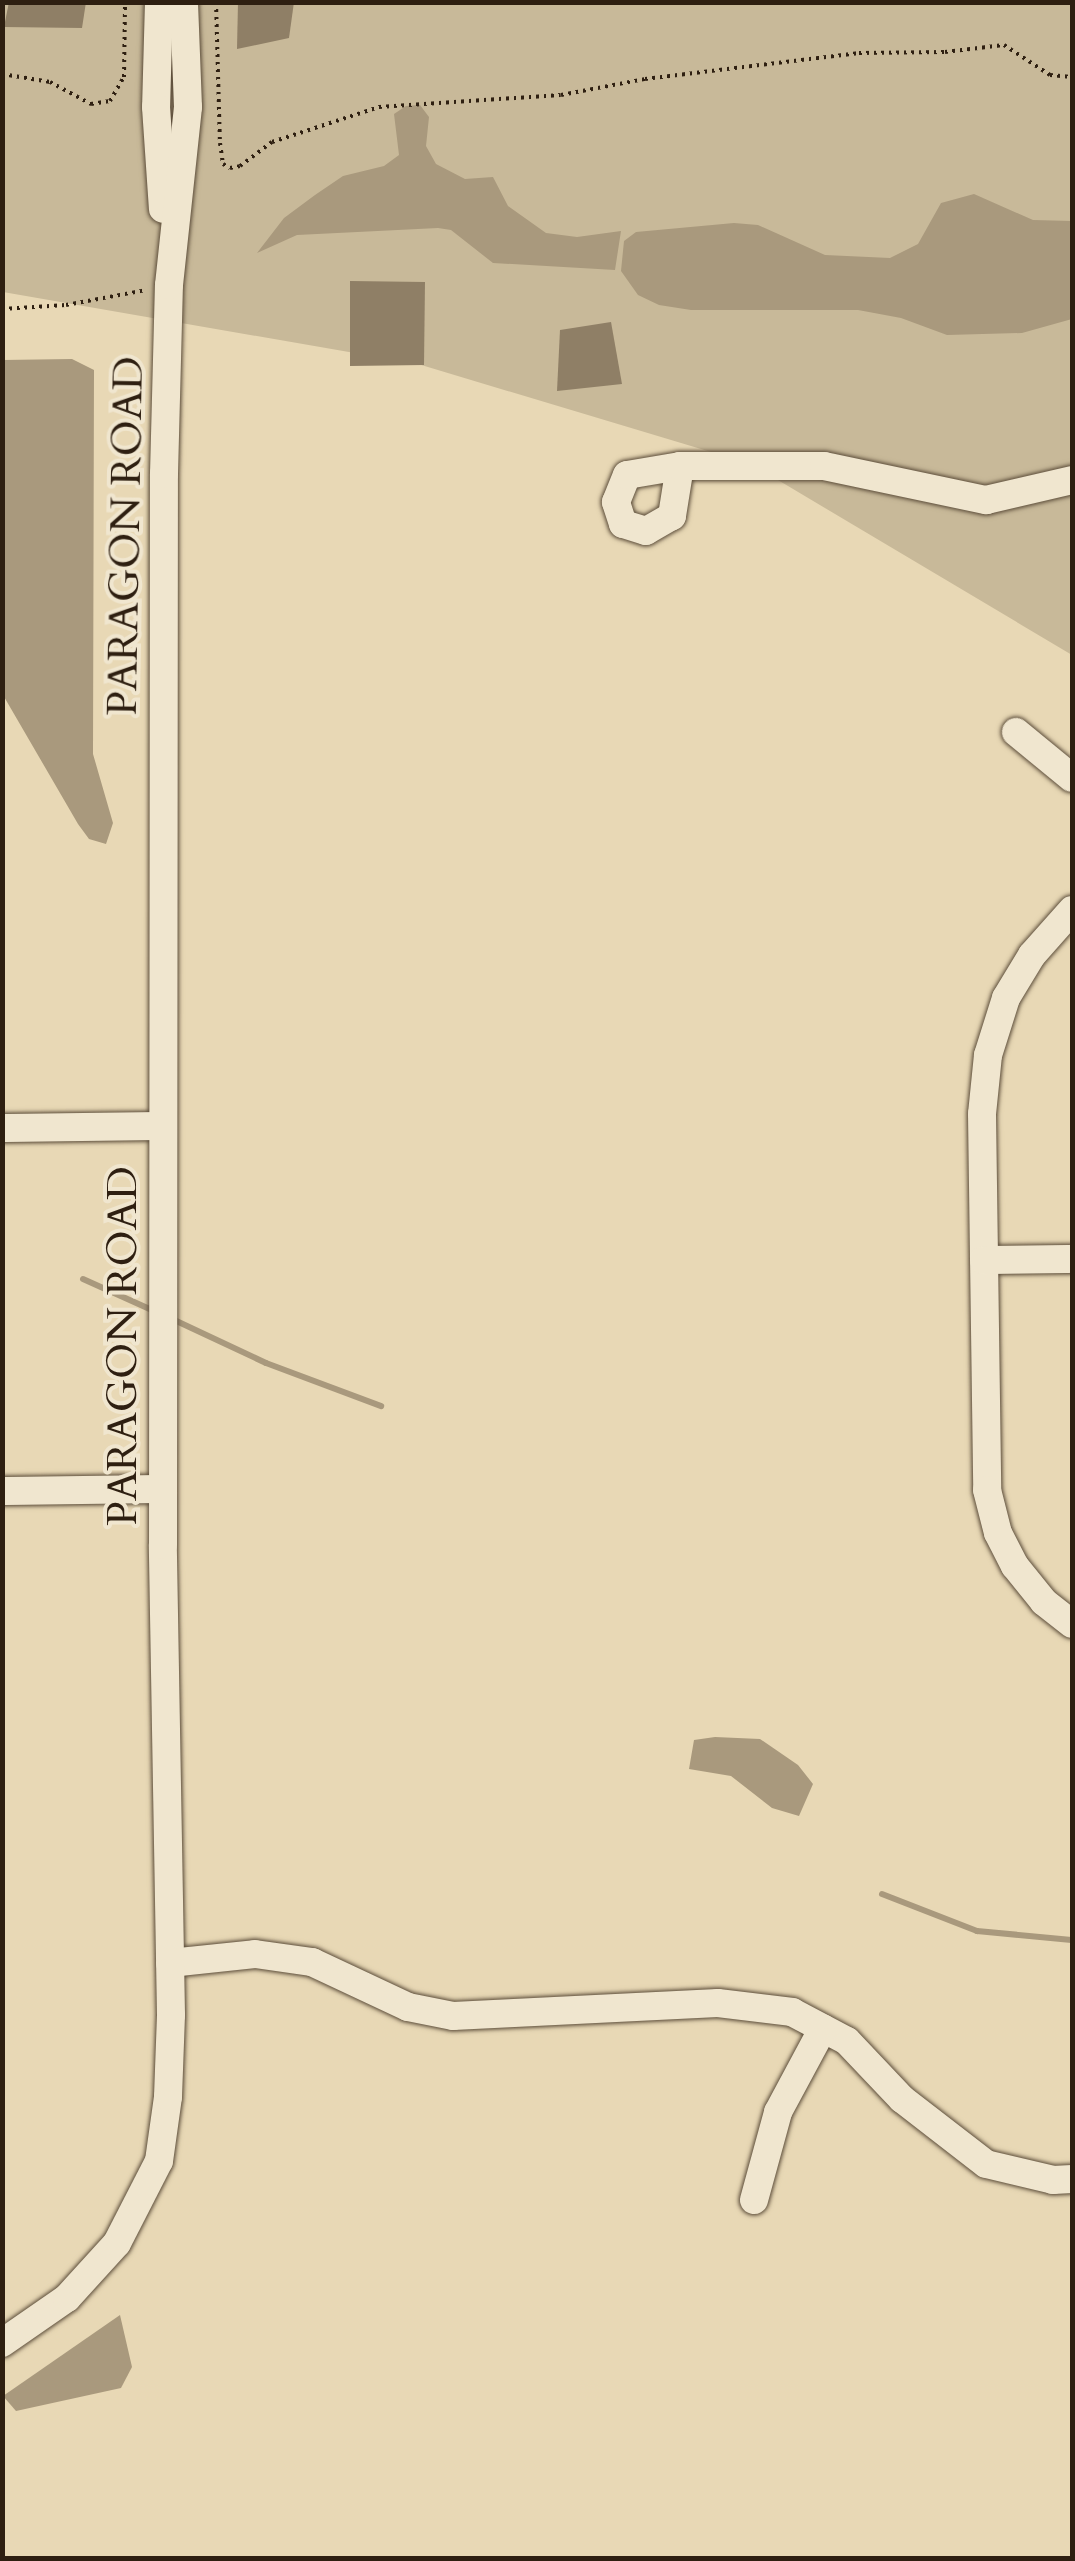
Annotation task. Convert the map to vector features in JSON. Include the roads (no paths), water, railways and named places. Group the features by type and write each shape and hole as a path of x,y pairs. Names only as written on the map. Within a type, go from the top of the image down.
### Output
{"street":[{"name":"PARAGON ROAD","path":"2,2343 67,2298 117,2243 159,2162 168,2097 170,1962 163,1489 169,286 156,106 159,2"},
{"name":"PARAGON ROAD","path":"169,286 188,107 184,2"},
{"path":"680,466 824,466 986,500 1072,480"},
{"path":"1016,732 1072,778"},
{"path":"1072,910 1017,976 988,1055 982,1114 984,1441 990,1508 998,1533 1028,1585 1072,1624"},
{"path":"2,1128 164,1126"},
{"path":"984,1260 1072,1259"},
{"path":"2,1491 163,1489"},
{"path":"170,1962 255,1954 312,1962 408,2007 453,2016 718,2003 792,2012 847,2041 902,2099 986,2164 1053,2180 1072,2179"},
{"path":"754,2200 778,2112 823,2028"}],"waterway":[{"path":"83,1279 154,1311"},
{"path":"170,1318 266,1363 381,1406"},
{"path":"882,1894 977,1931 1072,1940"}]}
